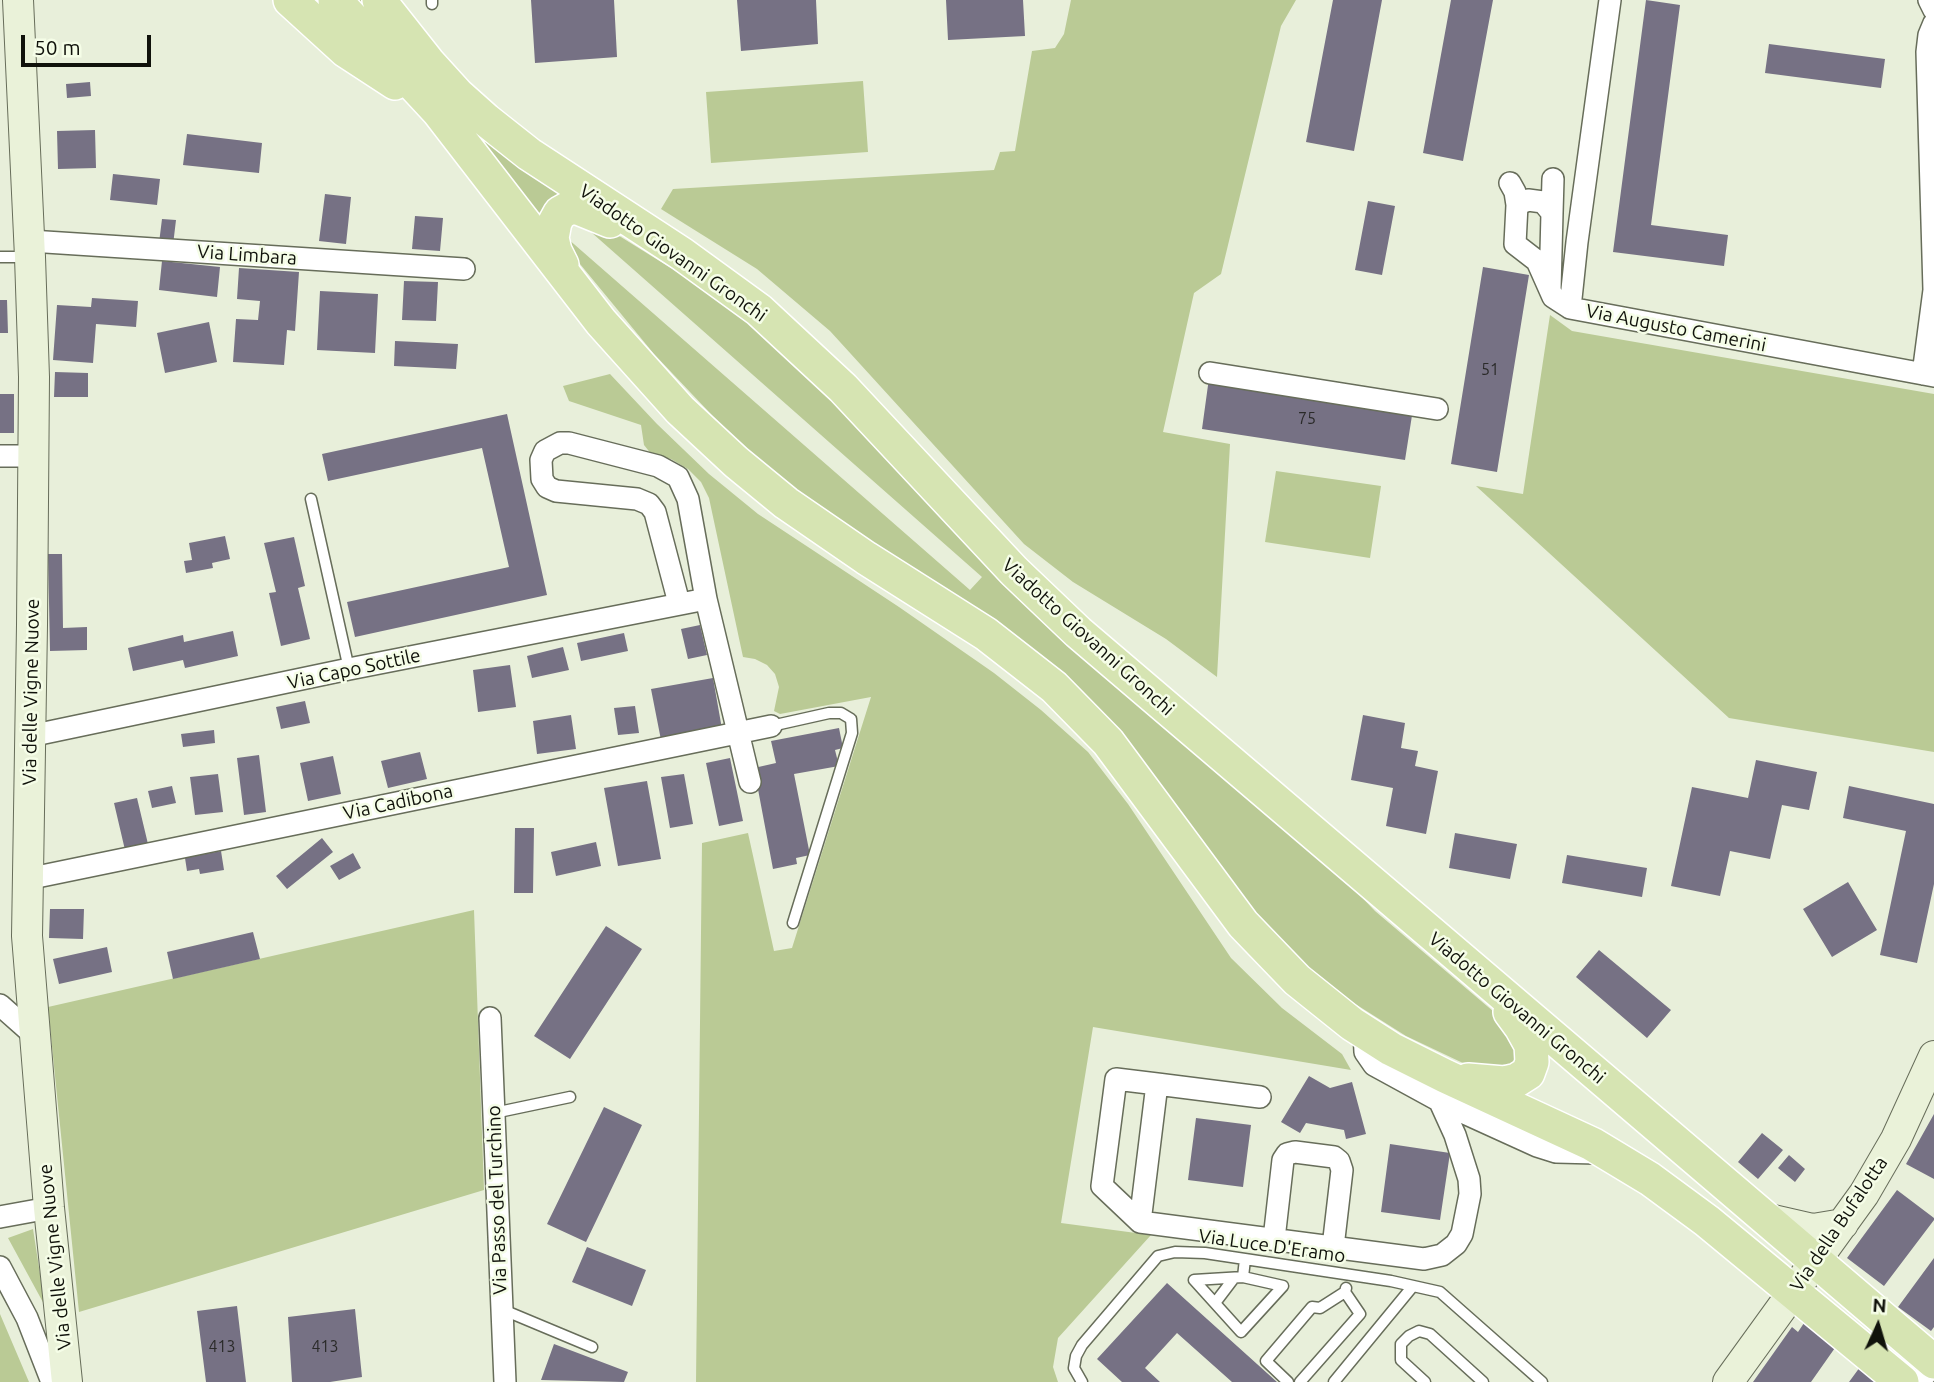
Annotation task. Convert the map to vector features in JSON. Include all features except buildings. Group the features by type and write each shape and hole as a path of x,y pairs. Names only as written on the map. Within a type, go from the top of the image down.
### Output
{"main road":[{"path":"290,0 346,51 438,111"},
{"path":"335,0 438,111 601,322 680,410 754,477 835,537 986,634 1054,687 1095,727 1226,901 1265,948 1297,980 1364,1032 1422,1065 1608,1153 1692,1209 1902,1382"},
{"name":"Viadotto Giovanni Gronchi","path":"380,1 428,62 486,120 544,164 682,254 759,310 810,355 870,415 1013,571 1065,620 1934,1363"},
{"path":"601,322 557,258 552,233 560,213 573,208 583,209 682,254"},
{"path":"1422,1065 1462,1079 1494,1084 1517,1080 1531,1068 1531,1045 1521,1027 1503,1004 1455,956"}],"street":[{"name":"Via delle Vigne Nuove","path":"18,0 30,249 34,456 27,950 67,1382"},
{"name":"Via Augusto Camerini","path":"1610,0 1570,308 1928,375 1934,290 1927,52 1934,23"},
{"path":"1929,0 1934,10"},
{"path":"1550,290 1553,179"},
{"path":"1510,183 1517,205 1515,244 1537,261 1556,300 1570,308"},
{"path":"1517,205 1528,200 1539,200 1552,213"},
{"name":"Via Limbara","path":"30,249 464,270"},
{"path":"1210,373 1437,409"},
{"path":"679,603 653,508 637,499 556,491 547,487 540,469 545,451 552,446 569,443 658,466 678,477 688,499 706,599 750,782"},
{"path":"0,456 34,456"},
{"name":"Via Capo Sottile","path":"30,736 349,669 706,599"},
{"name":"Via Cadibona","path":"27,879 771,726"},
{"path":"0,1005 35,1035"},
{"name":"Via Passo del Turchino","path":"491,1018 505,1382"},
{"path":"1364,1032 1363,1043 1369,1059 1393,1077 1440,1102 1556,1152 1608,1153"},
{"name":"Via della Bufalotta","path":"1728,1382 1843,1224 1896,1139 1934,1056"},
{"path":"1260,1097 1116,1079 1102,1186 1139,1222 1424,1259 1442,1255 1462,1234 1470,1194 1469,1179 1440,1102"},
{"path":"1139,1222 1157,1084"},
{"path":"1465,1167 1469,1144 1481,1131 1495,1127"},
{"path":"1274,1239 1283,1160 1287,1154 1295,1152 1334,1157 1339,1161 1342,1170 1334,1247"},
{"path":"0,1217 49,1208"},
{"path":"1765,1218 1813,1229 1843,1224"},
{"path":"0,1267 30,1324 52,1382"},
{"path":"1919,1382 1934,1363"}],"lane":[{"path":"0,257 30,249"},
{"path":"311,499 349,669"},
{"path":"771,726 829,713 841,713 851,719 852,733 793,923"},
{"path":"494,1113 570,1097"},
{"name":"Via Luce D'Eramo","path":"1082,1382 1074,1368 1076,1356 1083,1345 1158,1256 1175,1252 1195,1252 1346,1274 1440,1292 1542,1382"},
{"path":"1215,1303 1239,1278 1245,1259"},
{"path":"1300,1382 1360,1314 1345,1292 1346,1274"},
{"path":"1239,1278 1283,1286 1241,1332 1194,1280 1239,1278"},
{"path":"1334,1382 1413,1286"},
{"path":"1288,1382 1266,1361 1311,1307 1320,1308 1345,1292"},
{"path":"502,1309 592,1347"},
{"path":"1425,1382 1401,1360 1401,1344 1419,1331 1430,1334 1483,1382"},
{"path":"1521,1382 1530,1371"}],"green space":[{"path":"347,0 367,0 566,190 559,194 537,224"},
{"path":"1071,0 1296,0 1281,26 1221,274 1194,293 1163,432 1230,444 1217,677 1166,639 1073,582 1024,544 830,331 757,269 661,209 673,189 994,170 1000,152 1015,151 1032,51 1055,48 1064,34"},
{"path":"863,81 868,152 711,163 706,92"},
{"path":"592,219 703,288 761,331 1328,862 1375,911 1520,1034 1525,1063 1484,1073 1406,1036 1341,995 1262,928 1147,775 834,526 726,430 654,354 580,264 566,244 567,238 970,590 982,577 583,225"},
{"path":"1550,315 1572,331 1934,394 1934,752 1729,718 1476,486 1523,494"},
{"path":"610,374 709,474 758,514 994,673 1088,752 1128,804 1231,958 1282,1008 1342,1054 1351,1070 1093,1027 1061,1223 1151,1235 1058,1338 1053,1367 1058,1382 696,1382 702,843 748,833 774,951 792,948 871,697 780,714 774,711 779,687 775,674 767,665 743,657 709,498 701,482 688,469 671,459 652,455 644,445 641,425 569,401 563,386"},
{"path":"1276,471 1381,486 1370,558 1265,542"},
{"path":"474,910 484,1190 79,1312 48,1007"},
{"path":"33,1229 45,1306 8,1238"},
{"path":"0,1314 29,1382 0,1382"}]}
